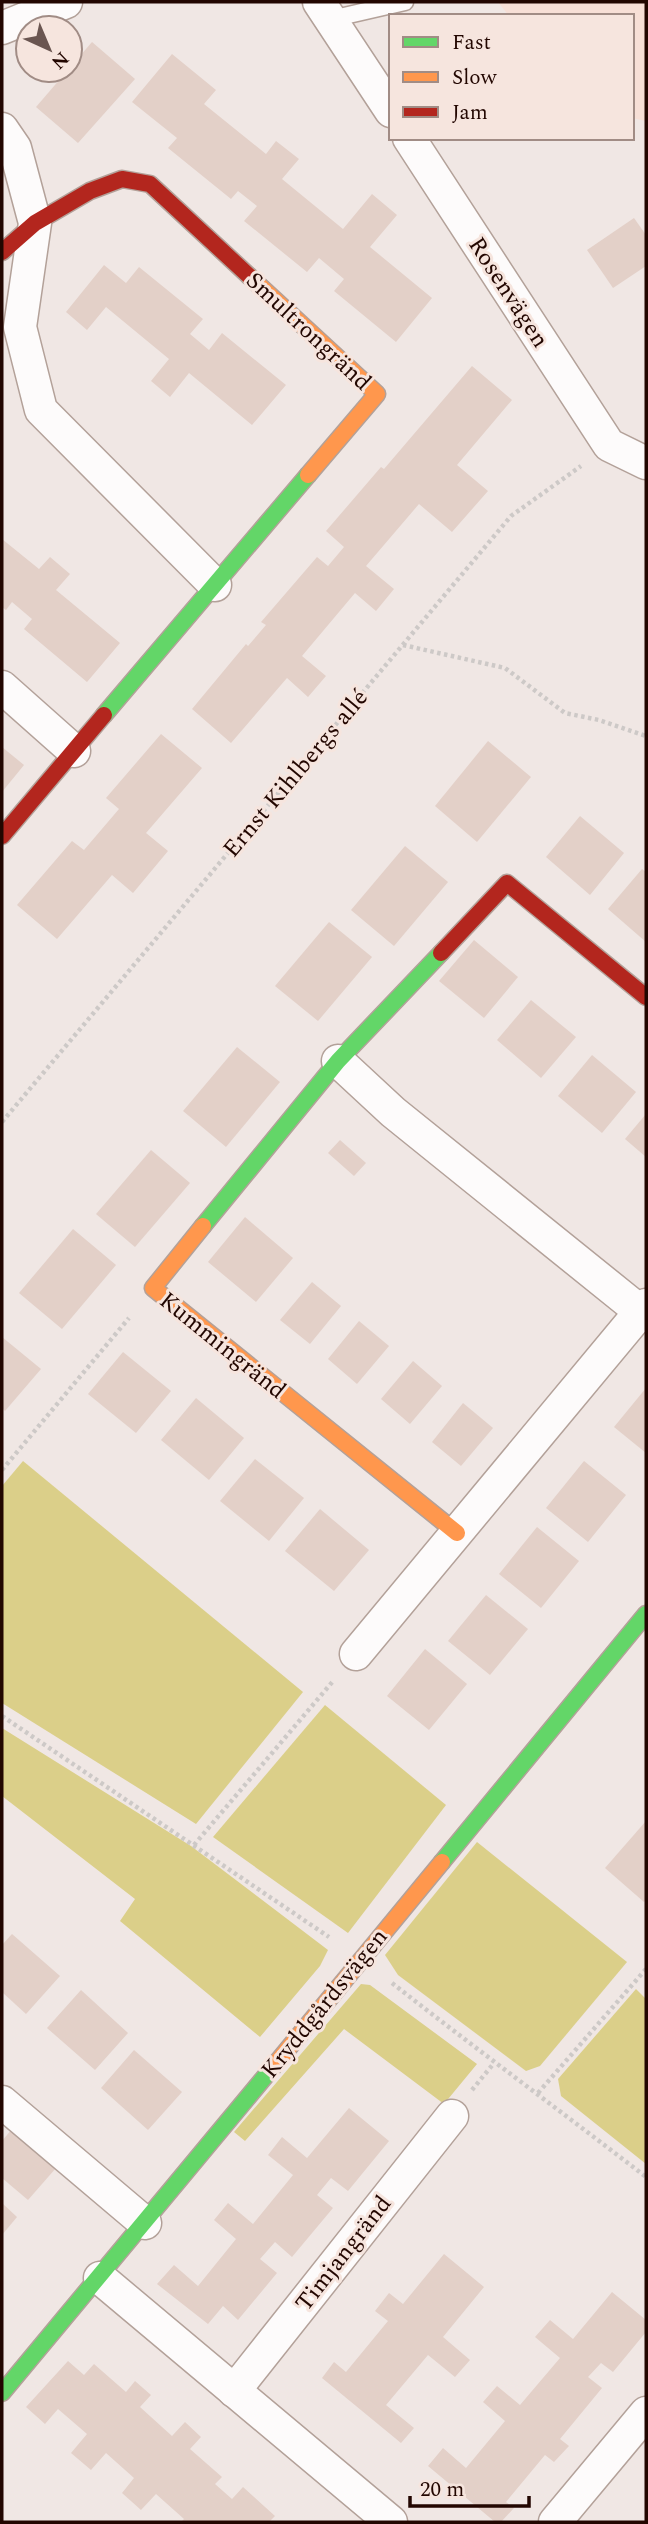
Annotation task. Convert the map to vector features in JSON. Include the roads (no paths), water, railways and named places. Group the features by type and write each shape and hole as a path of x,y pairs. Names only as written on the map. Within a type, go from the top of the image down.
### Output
{"street":[{"path":"2,28 66,2"},
{"path":"325,10 389,108"},
{"path":"2,130 15,148 35,223 20,327 41,410 215,585"},
{"name":"Rosenvägen","path":"410,140 609,445 646,463"},
{"name":"Smultrongränd","path":"2,252 35,223 90,191 122,179 150,184 377,394 2,836"},
{"path":"2,687 74,751"},
{"name":"Kummingränd","path":"457,1533 153,1288 338,1061 507,883 646,997"},
{"path":"338,1061 393,1112 645,1311 356,1654"},
{"name":"Kryddgårdsvägen","path":"2,2393 100,2278 646,1614"},
{"path":"2,2102 145,2222"},
{"name":"Timjangränd","path":"234,2391 452,2116"},
{"path":"100,2278 391,2522"},
{"path":"555,2522 646,2413"}],"lane":[{"path":"325,10 405,2"}]}
